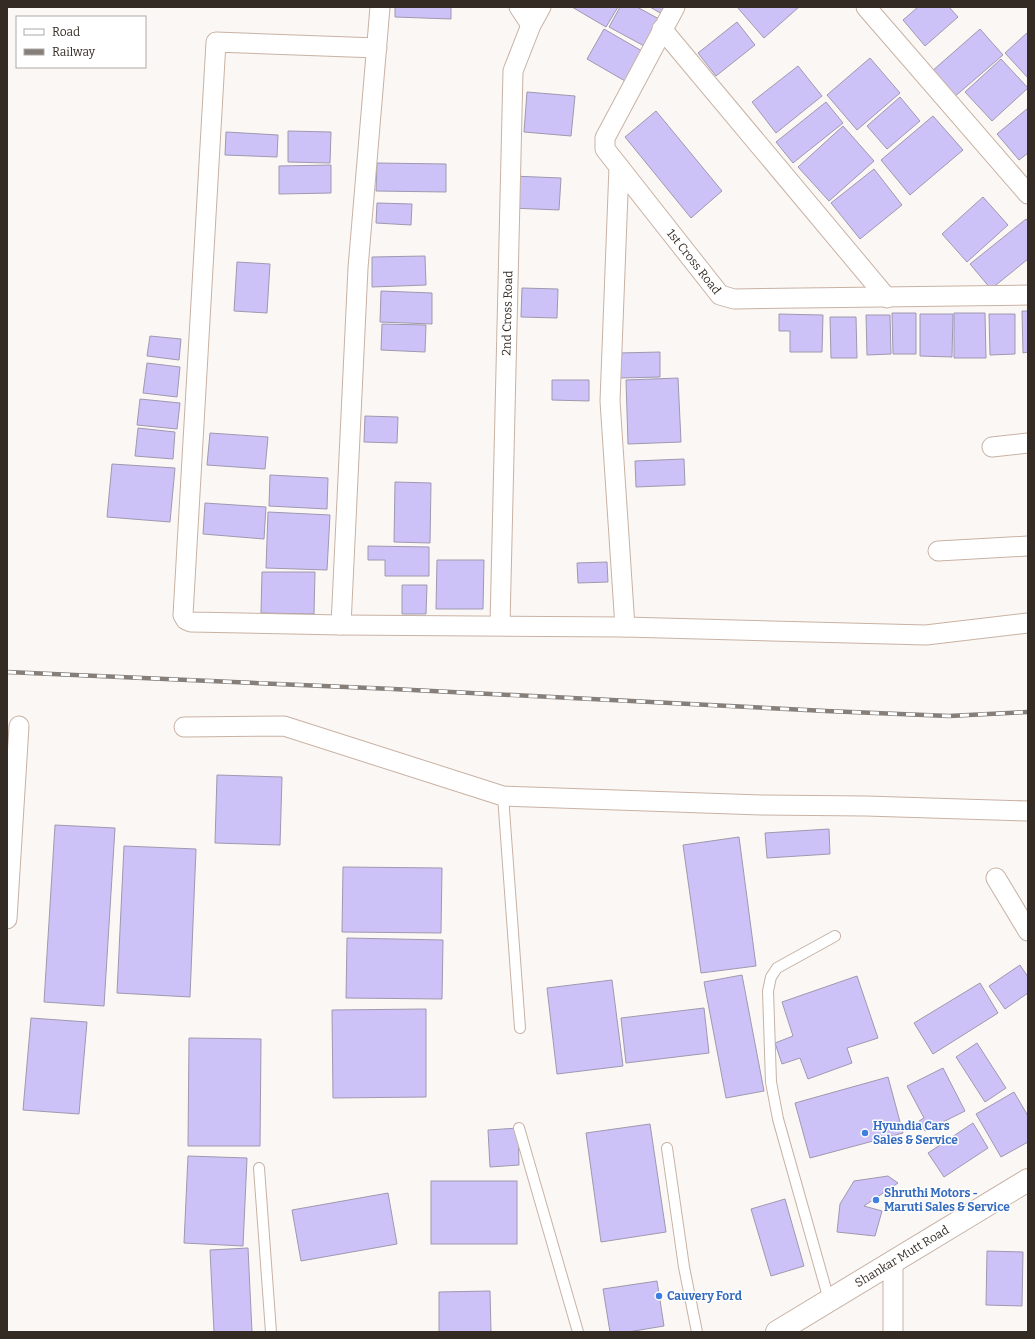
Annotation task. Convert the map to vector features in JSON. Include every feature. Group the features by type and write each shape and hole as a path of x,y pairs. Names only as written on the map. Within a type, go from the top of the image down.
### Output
{"main road":[{"name":"Shankar Mutt Road","path":"777,1332 1028,1180"}],"street":[{"path":"341,625 358,268 380,7"},
{"path":"519,7 531,24"},
{"name":"2nd Cross Road","path":"500,625 514,71 531,24 541,7"},
{"name":"1st Cross Road","path":"675,7 605,138 605,149 720,295 734,299 1028,296"},
{"path":"866,7 1028,194"},
{"path":"662,29 887,298"},
{"path":"377,48 216,42 183,615 186,620 191,622 341,625 624,627 926,635 1028,623"},
{"path":"619,167 610,401 624,627"},
{"path":"992,447 1028,443"},
{"path":"938,551 1028,546"},
{"path":"7,919 19,726"},
{"path":"184,727 284,726 503,796 761,805 866,806 1028,811"},
{"path":"996,878 1028,931"},
{"path":"893,1261 893,1332"}],"lane":[{"path":"503,796 520,1028"},
{"path":"829,1300 778,1119 771,1082 768,991 771,977 777,968 836,936"},
{"path":"519,1128 578,1332"},
{"path":"667,1148 684,1267 697,1332"},
{"path":"259,1168 271,1332"}],"building":[{"path":"395,7 451,7 451,19 395,17"},
{"path":"572,7 618,7 606,27"},
{"path":"620,7 637,7 661,20 646,47 609,27"},
{"path":"650,7 672,7 667,17"},
{"path":"737,7 799,7 764,38"},
{"path":"918,7 949,7 958,17 925,46 903,20"},
{"path":"737,22 755,45 716,76 698,53"},
{"path":"604,29 642,51 625,81 587,59"},
{"path":"980,29 1003,55 953,98 931,72"},
{"path":"1028,32 1028,78 1005,53"},
{"path":"870,58 900,93 857,130 827,95"},
{"path":"1001,59 1028,88 992,121 965,92"},
{"path":"798,66 822,96 776,133 752,102"},
{"path":"527,92 575,96 571,136 524,132"},
{"path":"900,97 920,121 887,149 867,126"},
{"path":"826,102 843,123 793,163 776,142"},
{"path":"1028,108 1028,153 1019,160 997,134"},
{"path":"656,111 722,191 691,218 625,137"},
{"path":"933,116 963,150 910,195 881,160"},
{"path":"843,126 874,161 829,201 798,167"},
{"path":"288,131 331,132 330,163 288,162"},
{"path":"226,132 278,135 277,157 225,155"},
{"path":"377,163 446,164 446,192 376,191"},
{"path":"331,165 331,193 279,194 279,166"},
{"path":"874,169 902,205 860,239 831,203"},
{"path":"512,176 561,178 559,210 511,208"},
{"path":"983,197 1008,225 967,262 942,234"},
{"path":"377,203 412,204 411,225 376,223"},
{"path":"1026,219 1028,222 1028,259 991,289 970,264"},
{"path":"425,256 426,285 372,287 372,257"},
{"path":"237,262 270,264 267,313 234,311"},
{"path":"522,288 558,289 557,318 521,317"},
{"path":"381,291 432,293 432,324 380,322"},
{"path":"1022,311 1028,311 1028,352 1023,353"},
{"path":"892,313 916,313 916,354 893,354"},
{"path":"954,313 985,313 986,358 954,358"},
{"path":"779,314 823,315 822,352 790,352 790,331 779,331"},
{"path":"920,314 953,314 952,357 920,356"},
{"path":"989,314 1015,314 1015,354 990,355"},
{"path":"866,315 890,315 891,354 867,355"},
{"path":"830,317 856,317 857,358 831,358"},
{"path":"382,324 426,325 425,352 381,350"},
{"path":"150,336 181,339 179,360 147,356"},
{"path":"660,352 660,377 620,378 619,353"},
{"path":"147,363 180,367 177,397 143,393"},
{"path":"678,378 681,442 628,444 626,380"},
{"path":"552,380 589,380 589,401 552,400"},
{"path":"140,399 180,403 177,429 137,425"},
{"path":"365,416 398,417 397,443 364,442"},
{"path":"138,428 175,432 173,459 135,456"},
{"path":"210,433 268,437 265,469 207,465"},
{"path":"684,459 685,485 636,487 635,461"},
{"path":"112,464 175,468 170,522 107,517"},
{"path":"270,475 328,478 327,509 269,506"},
{"path":"395,482 431,483 430,543 394,542"},
{"path":"205,503 266,507 264,539 203,534"},
{"path":"268,512 330,515 327,570 266,568"},
{"path":"368,546 429,547 429,576 385,576 385,560 368,560"},
{"path":"437,560 484,560 483,609 436,609"},
{"path":"607,562 608,582 578,583 577,563"},
{"path":"262,572 315,572 314,614 261,613"},
{"path":"402,585 427,585 426,614 402,614"},
{"path":"217,775 282,777 280,845 215,843"},
{"path":"55,825 115,828 104,1006 44,1002"},
{"path":"829,829 830,854 767,858 765,833"},
{"path":"739,837 756,966 701,973 683,845"},
{"path":"124,846 196,849 190,997 117,993"},
{"path":"343,867 442,868 441,933 342,932"},
{"path":"347,938 443,940 442,999 346,998"},
{"path":"1020,965 1028,977 1028,993 1005,1009 989,986"},
{"path":"742,975 764,1091 726,1098 704,982"},
{"path":"857,976 878,1038 847,1048 852,1063 808,1079 800,1058 782,1064 775,1043 793,1036 782,1002"},
{"path":"612,980 623,1066 557,1074 547,988"},
{"path":"980,983 998,1013 933,1054 914,1023"},
{"path":"704,1008 709,1053 626,1063 621,1018"},
{"path":"426,1009 426,1097 333,1098 332,1010"},
{"path":"31,1018 87,1022 79,1114 23,1110"},
{"path":"189,1038 261,1039 260,1146 188,1146"},
{"path":"977,1043 1006,1088 985,1102 956,1057"},
{"path":"943,1068 965,1111 925,1131 919,1121 924,1118 907,1086"},
{"path":"888,1077 903,1133 810,1158 795,1103"},
{"path":"1014,1092 1028,1116 1028,1142 1001,1157 976,1114"},
{"path":"973,1123 988,1148 944,1177 928,1153"},
{"path":"650,1124 666,1232 601,1242 586,1133"},
{"path":"518,1128 519,1165 490,1167 488,1130"},
{"path":"188,1156 247,1158 243,1246 184,1243"},
{"path":"888,1176 898,1183 864,1206 882,1211 875,1236 837,1232 840,1204 854,1181"},
{"path":"431,1181 517,1181 517,1244 431,1244"},
{"path":"388,1193 397,1244 301,1261 292,1210"},
{"path":"785,1199 804,1266 771,1276 751,1209"},
{"path":"248,1248 252,1332 214,1332 210,1250"},
{"path":"987,1251 1023,1252 1022,1306 986,1305"},
{"path":"657,1281 664,1326 628,1332 610,1332 603,1289"},
{"path":"490,1291 491,1332 439,1332 439,1292"}],"railway":[{"path":"7,672 949,716 1028,712"}],"place":[{"name":"Hyundia Cars Sales & Service","path":"865,1133"},
{"name":"Shruthi Motors - Maruti Sales & Service","path":"876,1200"},
{"name":"Cauvery Ford","path":"659,1296"}]}
